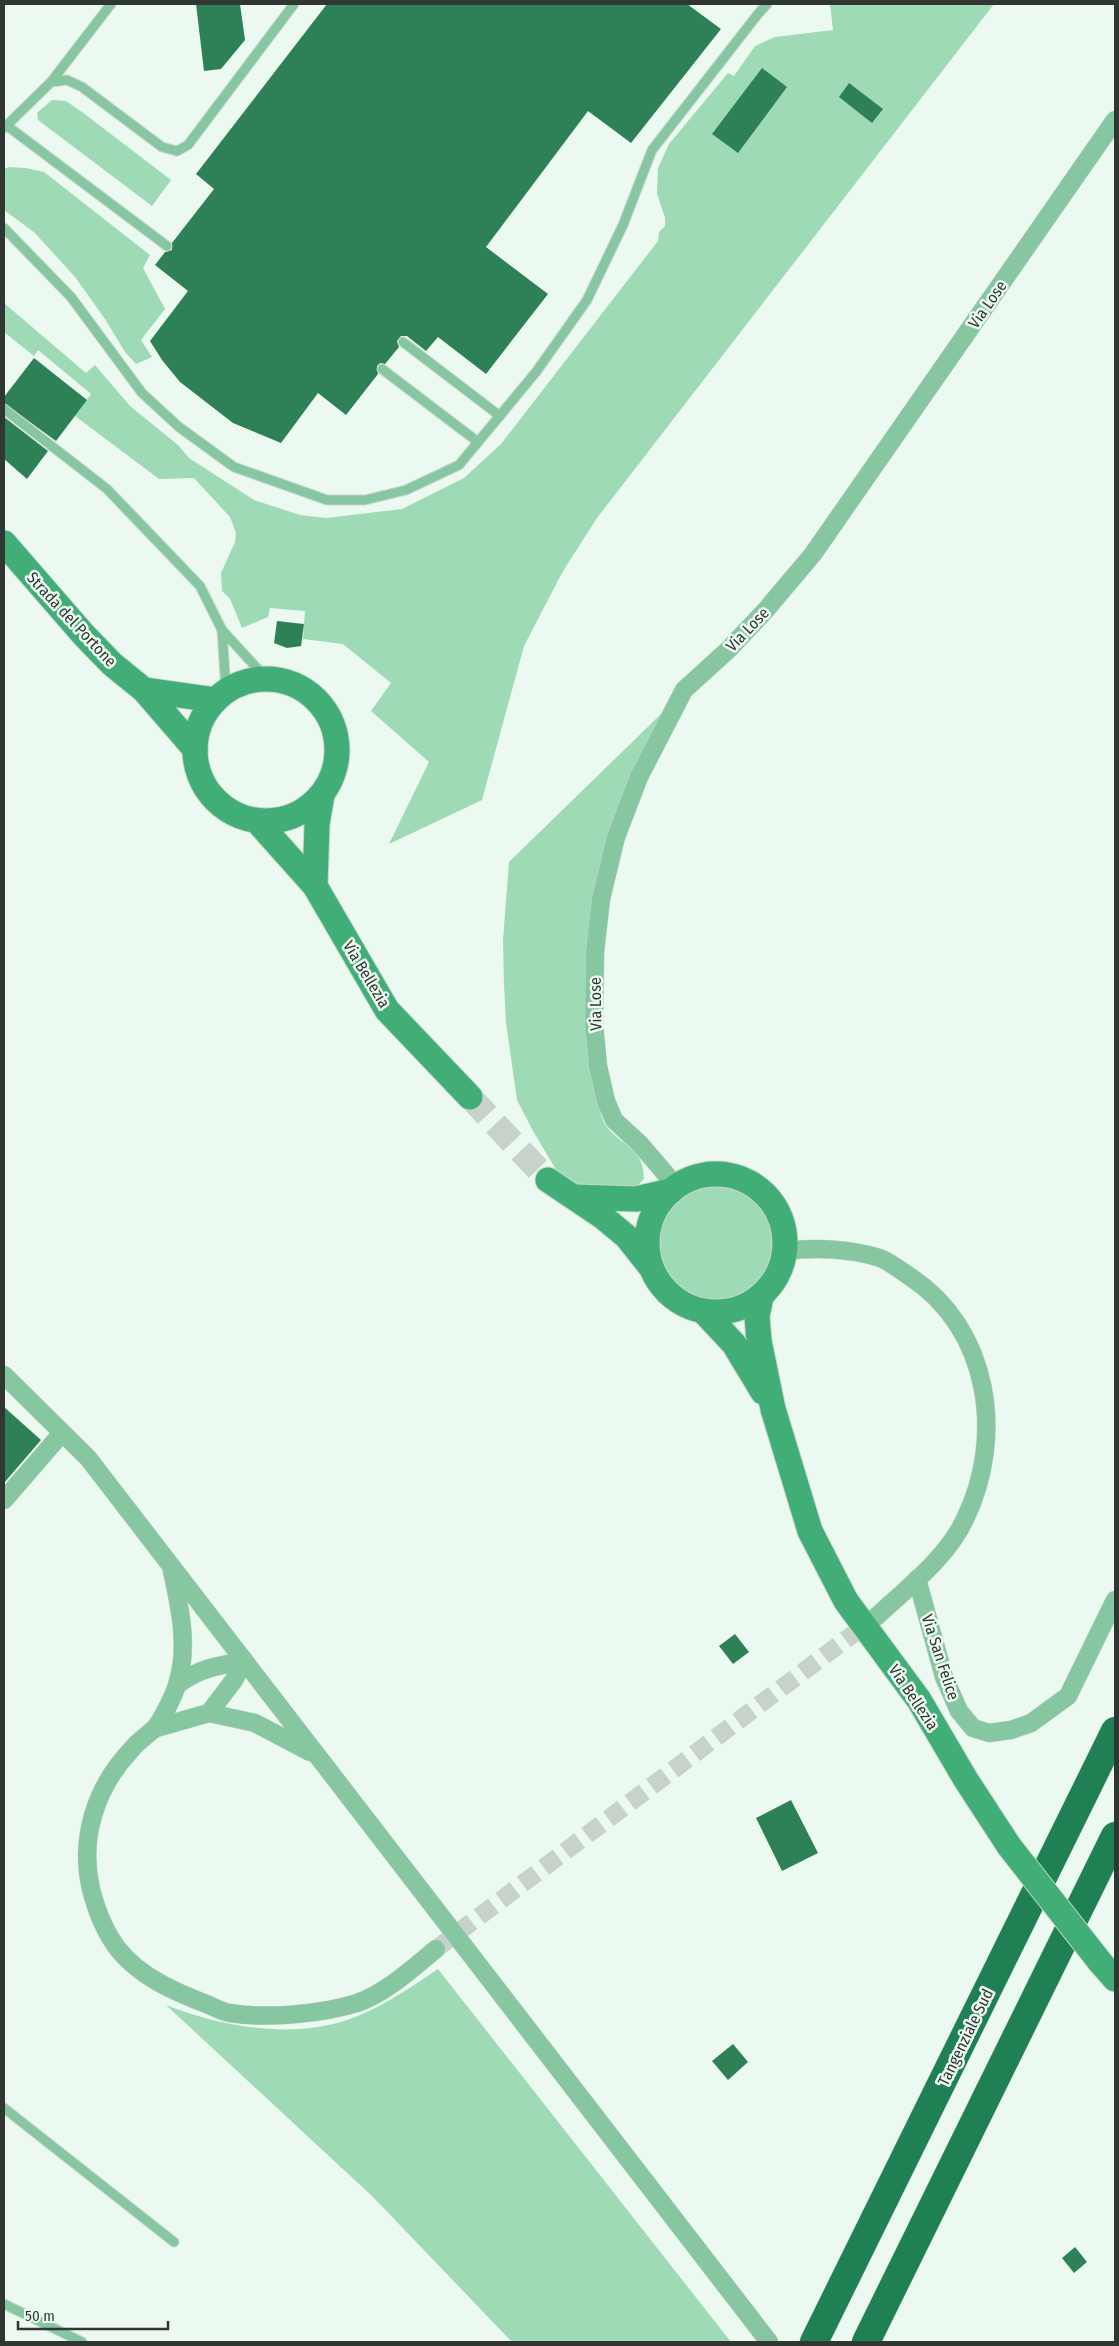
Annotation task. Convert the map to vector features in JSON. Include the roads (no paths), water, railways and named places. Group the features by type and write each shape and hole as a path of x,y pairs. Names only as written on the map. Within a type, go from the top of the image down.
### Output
{"highway":[{"name":"Tangenziale Sud","path":"814,2342 1115,1730"},
{"path":"866,2342 1115,1836"}],"street":[{"name":"Via Lose","path":"674,1188 640,1144 614,1120 606,1101 598,1066 594,1024 595,952 601,899 616,837 639,777 684,690 728,650 765,611 813,554 1115,120"},
{"name":"Strada del Portone","path":"4,543 82,634 112,664 144,690 195,749"},
{"path":"316,886 317,824 322,796 333,775 338,753 335,730 325,709 309,692 288,682 266,678 245,682 220,695 199,725 195,749 198,773 210,794 227,810 249,820 273,822 291,817 308,808 322,796"},
{"path":"144,690 220,695"},
{"name":"Via Bellezia","path":"257,820 316,886 386,1010 470,1097"},
{"name":"Via Bellezia","path":"548,1180 576,1197 627,1237 651,1268 662,1288 685,1306 710,1313 728,1312 745,1307 761,1297 778,1277 786,1250 783,1222 775,1206 762,1190 743,1178 726,1174 695,1176 674,1188 636,1199 576,1197"},
{"name":"Via Bellezia","path":"651,1268 647,1252 647,1236 651,1219 659,1203 674,1188"},
{"path":"786,1250 806,1248 833,1250 880,1258 918,1282 936,1296 968,1341 985,1395 987,1446 982,1474 965,1520 951,1541 916,1579 876,1617"},
{"name":"Via Bellezia","path":"761,1297 757,1316 758,1341 773,1410 810,1531 846,1600 919,1700 966,1780 1009,1846 1108,1970"},
{"name":"Via Bellezia","path":"703,1311 734,1344 773,1410"},
{"path":"4,1375 88,1458 764,2337"},
{"path":"4,1500 62,1433"},
{"path":"156,1728 177,1685 183,1657 183,1621 171,1567"},
{"name":"Via San Felice","path":"916,1579 944,1677 959,1711 972,1728 989,1733 1011,1730 1031,1723 1068,1696 1115,1600"},
{"path":"177,1685 194,1673 244,1661"},
{"path":"208,1713 234,1680 244,1661"},
{"path":"317,1756 255,1723 208,1713 156,1728 131,1749 108,1780 92,1814 87,1849 91,1888 102,1922 118,1948 139,1970 182,1995 230,2013 288,2015 324,2011 358,2003 400,1979 436,1949"}],"lane":[{"path":"111,4 51,82 5,126 167,246"},
{"path":"51,82 67,80 82,88 162,147 178,151 188,145 294,4"},
{"path":"4,228 23,245 71,297 142,393 179,427 234,467 327,500 365,500 406,490 459,465 536,372 588,300 623,225 652,150 758,14 768,4"},
{"path":"4,238 23,245"},
{"path":"403,342 500,416"},
{"path":"382,368 478,442"},
{"path":"4,409 107,489 200,586 222,630 266,678"},
{"path":"220,695 222,630"},
{"path":"4,2108 174,2242"},
{"path":"4,2304 82,2342"}],"tunnel":[{"path":"470,1097 548,1180"},
{"path":"436,1949 873,1619"}]}
